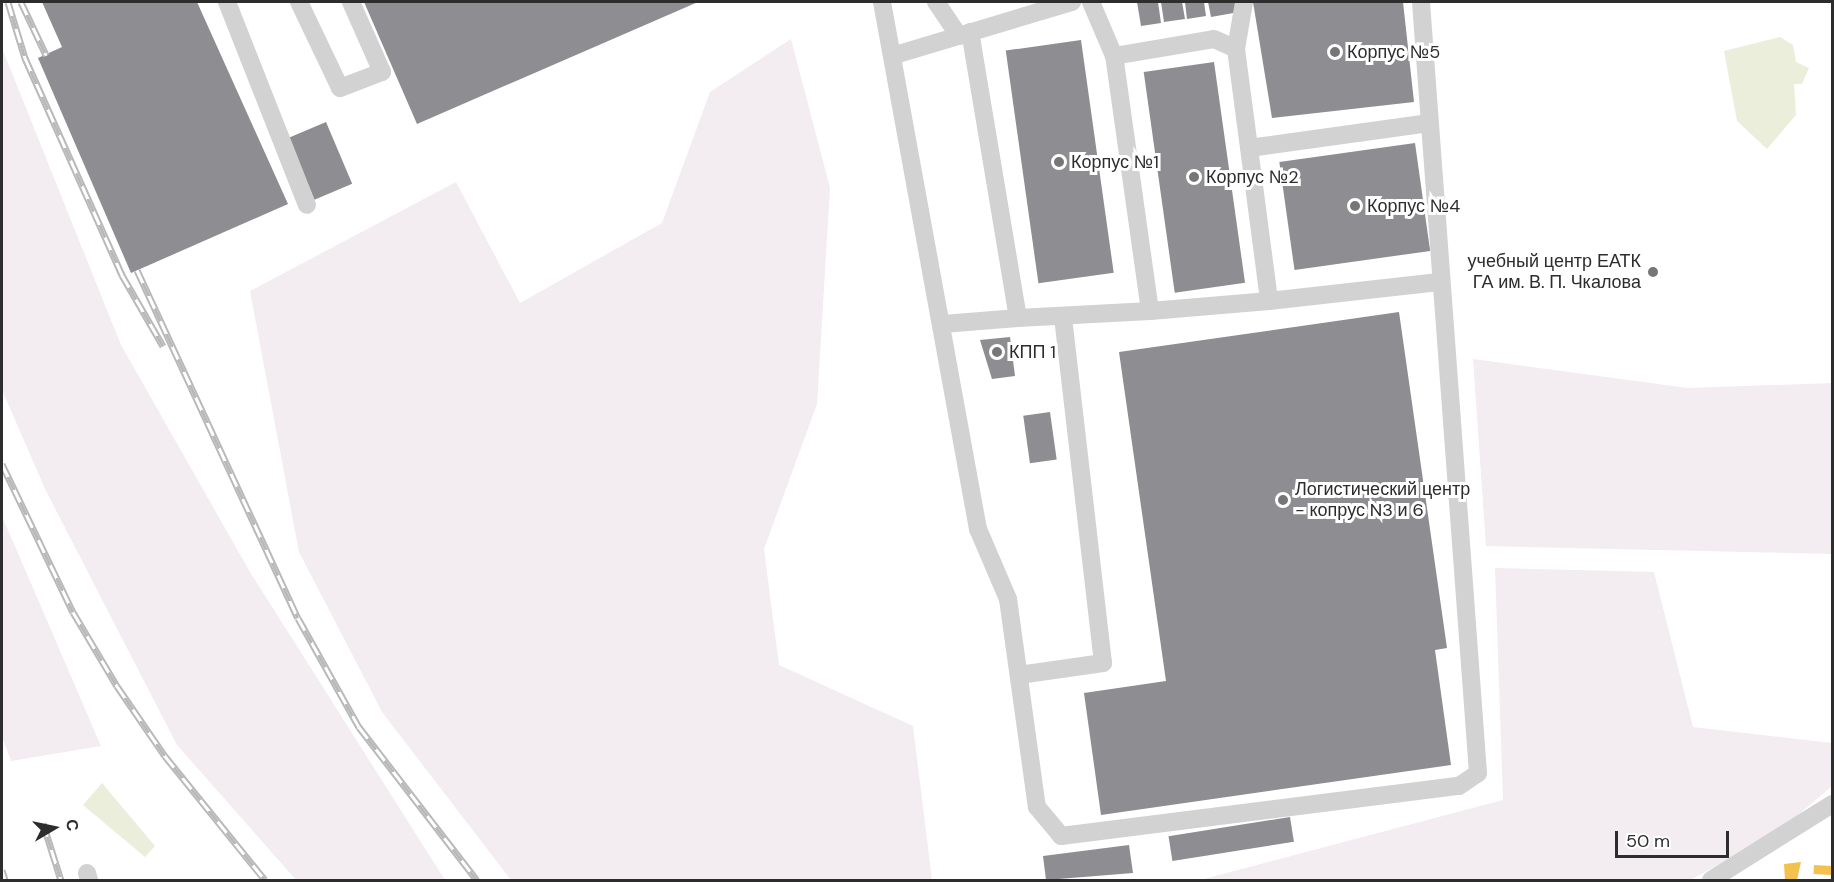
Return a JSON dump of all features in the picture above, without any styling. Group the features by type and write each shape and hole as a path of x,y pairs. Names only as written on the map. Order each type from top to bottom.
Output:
{"street":[{"path":"227,2 307,205"},
{"path":"298,2 340,88 382,72 351,2"},
{"path":"882,2 895,55 978,529 1008,599 1037,807 1061,836 1459,786 1478,773 1439,282 1421,2"},
{"path":"936,2 964,34 1018,318"},
{"path":"895,55 1072,2"},
{"path":"1091,2 1113,56 1150,311"},
{"path":"1244,2 1236,49 1269,301"},
{"path":"1113,56 1214,39 1236,49"},
{"path":"1249,148 1429,123"},
{"path":"943,324 1269,301 1439,282"},
{"path":"1019,675 1103,663 1063,316"},
{"path":"1712,880 1833,804"}],"shaded area":[{"path":"1780,37 1793,45 1796,62 1809,68 1802,84 1794,84 1796,115 1767,149 1737,121 1724,51"},
{"path":"791,39 830,188 817,404 764,549 779,665 913,726 932,880 511,880 382,712 299,552 250,291 456,182 520,303 662,223 710,92"},
{"path":"2,48 121,345 250,572 445,880 296,880 177,745 46,491 2,390"},
{"path":"1473,359 1688,388 1832,383 1832,554 1486,546"},
{"path":"2,516 101,746 11,761 2,737"},
{"path":"1495,568 1654,572 1693,727 1832,743 1832,786 1783,828 1691,880 1200,880 1503,800"},
{"path":"102,783 155,846 145,857 83,805"}],"building: Жильё":[{"path":"1801,862 1797,880 1785,880 1784,864"},
{"path":"1814,865 1832,866 1832,875 1814,874"}],"building: Промзона":[{"path":"42,2 197,2 288,204 131,273 38,58 62,47"},
{"path":"364,2 698,2 417,124"},
{"path":"1137,2 1158,2 1161,23 1141,26"},
{"path":"1161,2 1182,2 1185,19 1164,22"},
{"path":"1185,2 1204,2 1206,16 1187,19"},
{"path":"1208,2 1237,2 1239,12 1211,17"},
{"name":"Корпус №5","path":"1253,2 1403,2 1414,102 1272,118"},
{"name":"Корпус №1","path":"1081,40 1114,273 1038,283 1006,51"},
{"name":"Корпус №2","path":"1214,62 1245,283 1175,293 1144,72"},
{"path":"326,122 352,184 314,200 288,138"},
{"name":"Корпус №4","path":"1415,143 1430,251 1295,270 1279,162"},
{"name":"Логистический центр - копрус N3 и 6","path":"1399,312 1447,648 1435,650 1451,765 1101,815 1084,693 1166,681 1119,352"},
{"name":"КПП 1","path":"1010,337 1015,376 992,379 980,340"},
{"path":"1050,412 1057,460 1030,463 1023,416"},
{"path":"1290,817 1294,842 1172,861 1169,836"},
{"path":"1129,845 1133,873 1046,880 1043,856"}],"railway":[{"path":"8,2 25,58 122,275 163,346"},
{"path":"21,2 46,55"},
{"path":"137,270 298,618 359,727 477,880"},
{"path":"2,464 73,612 117,686 165,756 265,880"},
{"path":"43,823 61,880"},
{"path":"2,870 5,880"}],"place":[{"name":"Корпус №5","path":"1335,52"},
{"name":"Корпус №1","path":"1059,162"},
{"name":"Корпус №2","path":"1194,177"},
{"name":"Корпус №4","path":"1355,206"},
{"name":"учебный центр ЕАТК ГА им. В. П. Чкалова","path":"1653,272"},
{"name":"КПП 1","path":"997,352"},
{"name":"Логистический центр - копрус N3 и 6","path":"1283,500"}]}
